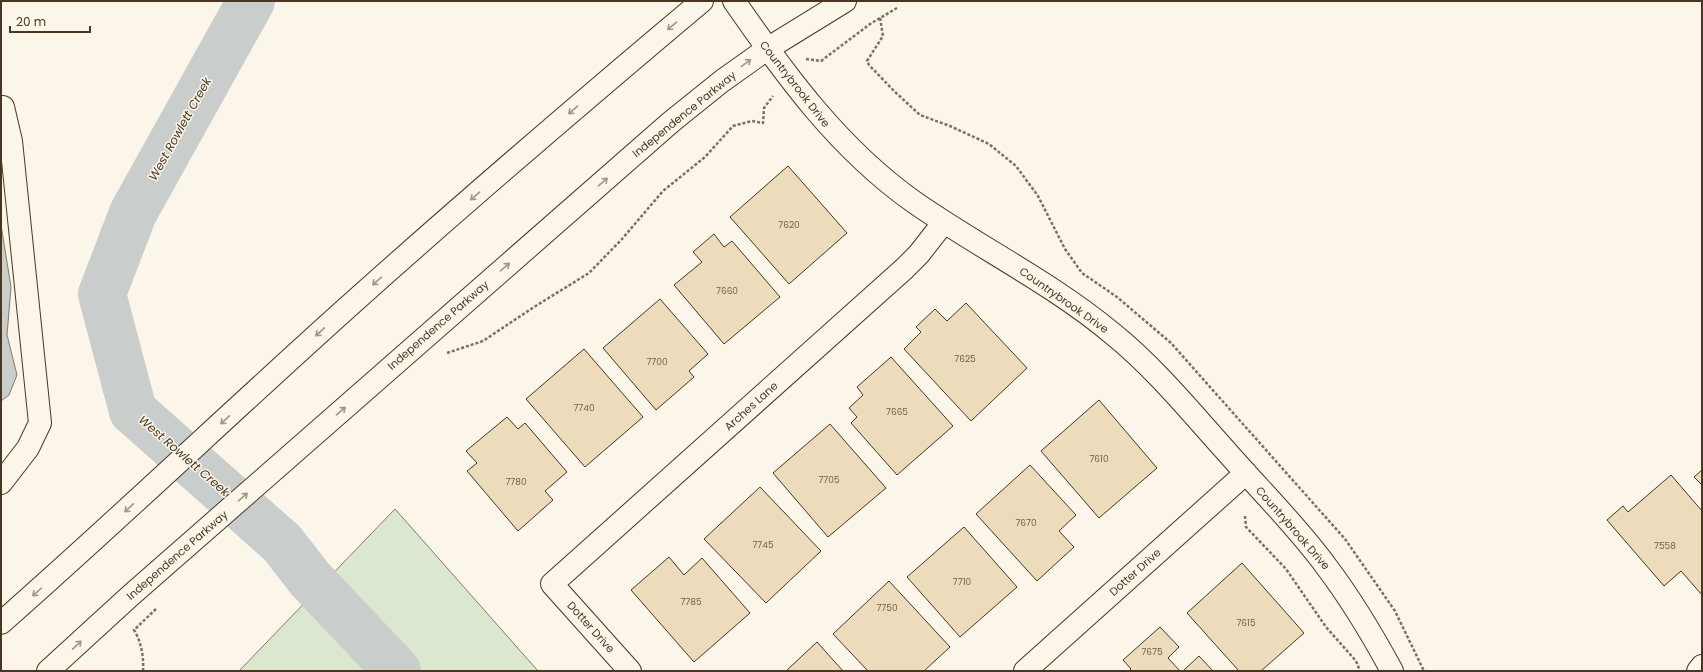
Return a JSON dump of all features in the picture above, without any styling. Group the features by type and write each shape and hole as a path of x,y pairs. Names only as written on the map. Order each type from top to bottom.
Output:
{"main road":[{"path":"1,624 349,306 619,71 702,1"},
{"name":"Countrybrook Drive","path":"734,1 767,49 817,114 857,156 885,180 944,222 1083,310 1144,360 1246,473 1325,564 1354,604 1392,671"},
{"name":"Independence Parkway","path":"48,671 130,596 671,122 722,81 767,49 845,1"},
{"path":"1,483 28,448 40,423 10,141 3,106"},
{"name":"Arches Lane","path":"552,584 904,269 919,254 944,222"},
{"name":"Dotter Drive","path":"1025,671 1246,473"},
{"name":"Dotter Drive","path":"552,584 630,671"},
{"path":"1698,671 1702,666"}],"path":[{"path":"442,357 448,352 483,341 534,306 589,273 622,239 663,191 705,157 733,126 752,121 763,123 764,108 786,74 806,58 821,62 870,24 897,8"},
{"path":"1245,516 1246,527 1286,569 1326,627 1356,661 1360,671"},
{"path":"142,671 143,656 138,636 134,630 158,607"}],"green space":[{"path":"395,509 538,671 239,671"}],"shaded area":[{"path":"1,225 11,287 7,335 17,375 9,395 1,401"}],"building":[{"path":"788,166 847,233 789,284 730,217"},
{"path":"714,234 724,247 732,241 780,297 724,344 674,285 702,262 693,252"},
{"path":"660,299 708,354 689,371 694,377 656,410 603,348"},
{"path":"966,303 1027,368 971,421 904,349 921,332 916,327 935,309 947,321"},
{"path":"584,349 643,417 585,467 526,399"},
{"path":"891,357 953,426 897,475 851,423 857,417 849,408 863,395 857,387"},
{"path":"1099,400 1157,468 1099,518 1041,451"},
{"path":"507,417 518,429 525,423 567,472 545,491 553,500 518,531 467,471 477,463 466,451"},
{"path":"830,424 886,488 828,537 773,473"},
{"path":"1030,465 1076,515 1059,531 1074,547 1037,581 976,514"},
{"path":"1702,470 1702,485 1694,477"},
{"path":"1671,475 1702,511 1702,595 1681,571 1664,586 1607,520 1623,506 1628,512"},
{"path":"760,487 821,551 766,603 704,539"},
{"path":"964,527 1017,587 960,637 907,577"},
{"path":"669,557 684,575 702,558 750,613 694,662 631,590"},
{"path":"1242,563 1304,633 1261,671 1239,671 1187,613"},
{"path":"889,581 950,647 924,671 868,671 833,634"},
{"path":"1160,627 1179,647 1168,658 1180,671 1129,671 1131,669 1123,660"},
{"path":"817,642 843,671 786,671"},
{"path":"1199,656 1213,671 1183,671"}],"waterway":[{"name":"West Rowlett Creek","path":"251,1 133,213 102,294 133,411 282,543 310,579 397,671"}]}
